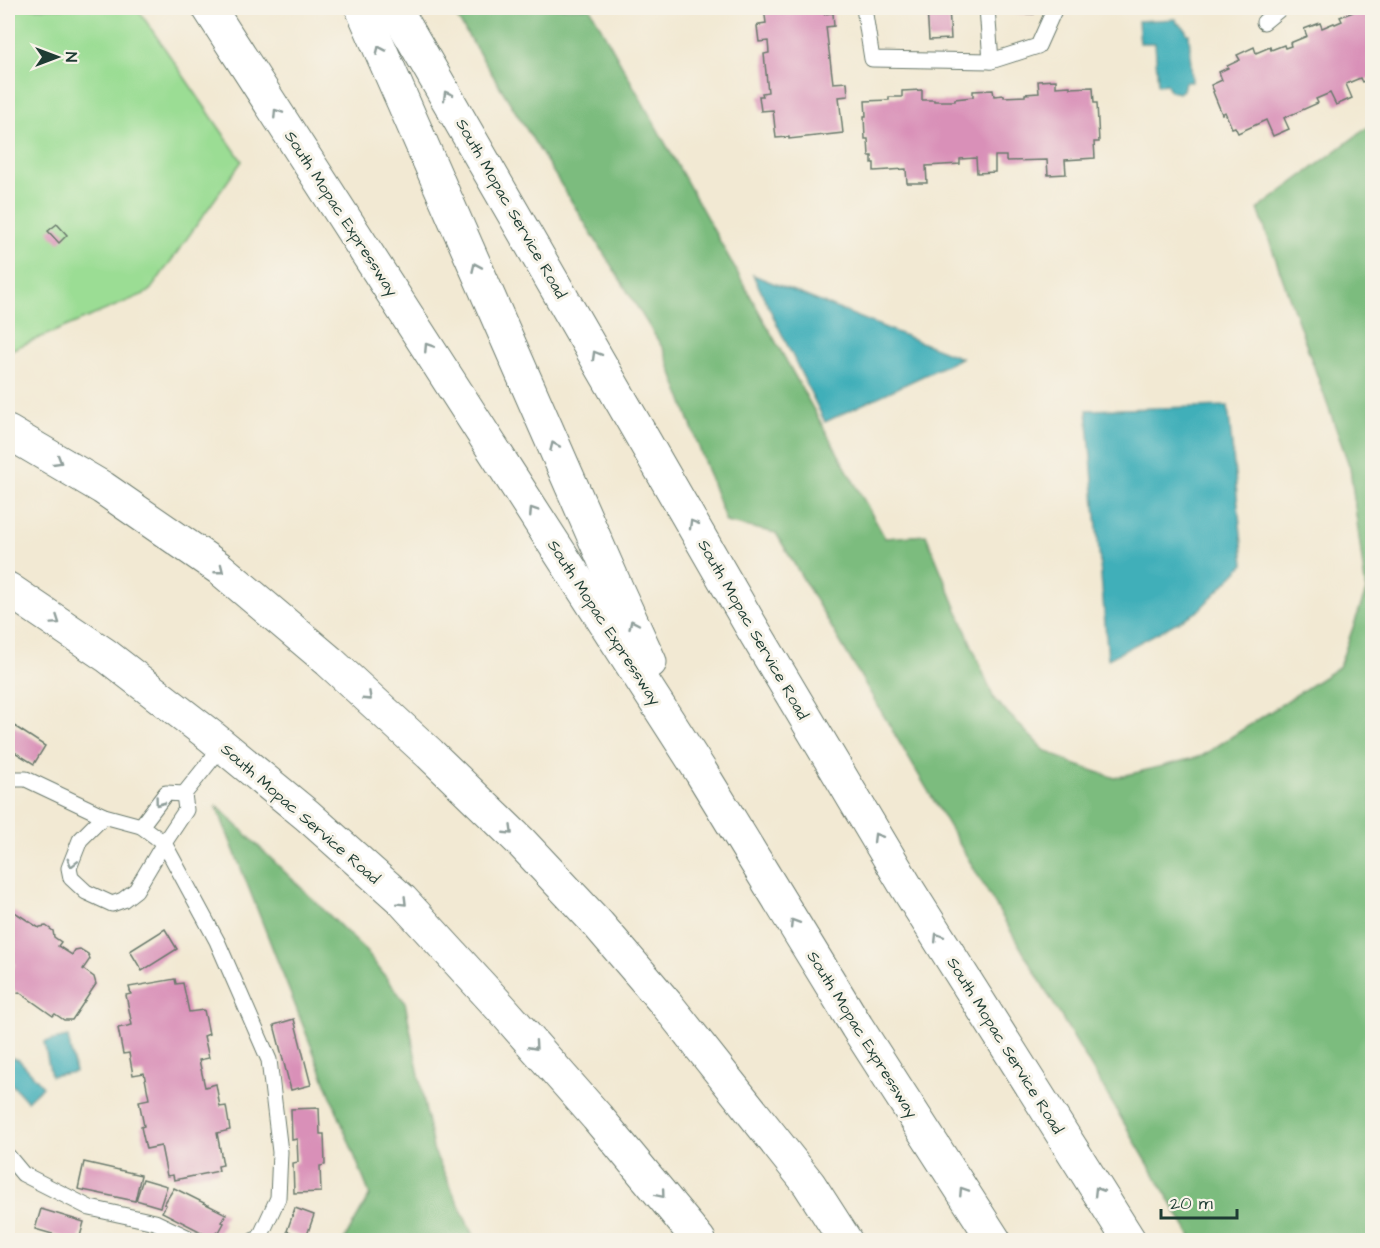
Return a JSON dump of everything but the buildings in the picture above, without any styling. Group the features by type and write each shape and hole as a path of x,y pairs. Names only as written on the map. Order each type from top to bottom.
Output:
{"main road":[{"name":"South Mopac Expressway","path":"209,8 701,772 857,1027 994,1240"},
{"path":"362,8 619,594 701,772"},
{"name":"South Mopac Service Road","path":"395,8 751,626 901,878 1130,1240"},
{"path":"8,432 103,488 219,568 329,661 463,786 597,923 668,1006 809,1184 844,1240"},
{"name":"South Mopac Service Road","path":"8,589 107,656 223,745 307,815 402,900 597,1117 699,1240"}],"lane":[{"path":"864,8 872,59 991,61 1038,46 1055,8"},
{"path":"987,8 991,61"},
{"path":"1264,22 1281,8"},
{"path":"104,816 80,840 69,868 71,878 86,892 112,904 123,900 136,890 186,810 184,794 223,745"},
{"path":"8,779 26,779 104,816 141,826 164,843 217,941 268,1060 280,1152 278,1198 259,1239 254,1240"},
{"path":"141,826 166,792 184,794"},
{"path":"8,1156 23,1174 90,1208 155,1222 193,1240"}],"green space":[{"path":"8,8 137,8 242,161 149,292 8,351"},
{"path":"451,8 590,8 885,538 926,535 994,699 1044,750 1073,764 1115,778 1202,756 1339,667 1366,591 1350,468 1258,209 1372,124 1372,1240 1193,1240 776,533 726,522 664,350"},
{"path":"216,805 364,949 405,1002 433,1149 475,1240 344,1240 370,1195"}],"water":[{"path":"1176,19 1177,23 1189,34 1192,82 1185,82 1183,90 1179,93 1170,91 1167,84 1158,85 1155,43 1140,43 1138,21"},
{"path":"753,275 961,358 825,422"},
{"path":"1228,406 1244,564 1197,612 1108,659 1087,410"},
{"path":"68,1037 75,1072 51,1076 44,1042"},
{"path":"9,1057 19,1060 43,1086 27,1101 8,1080"}]}
